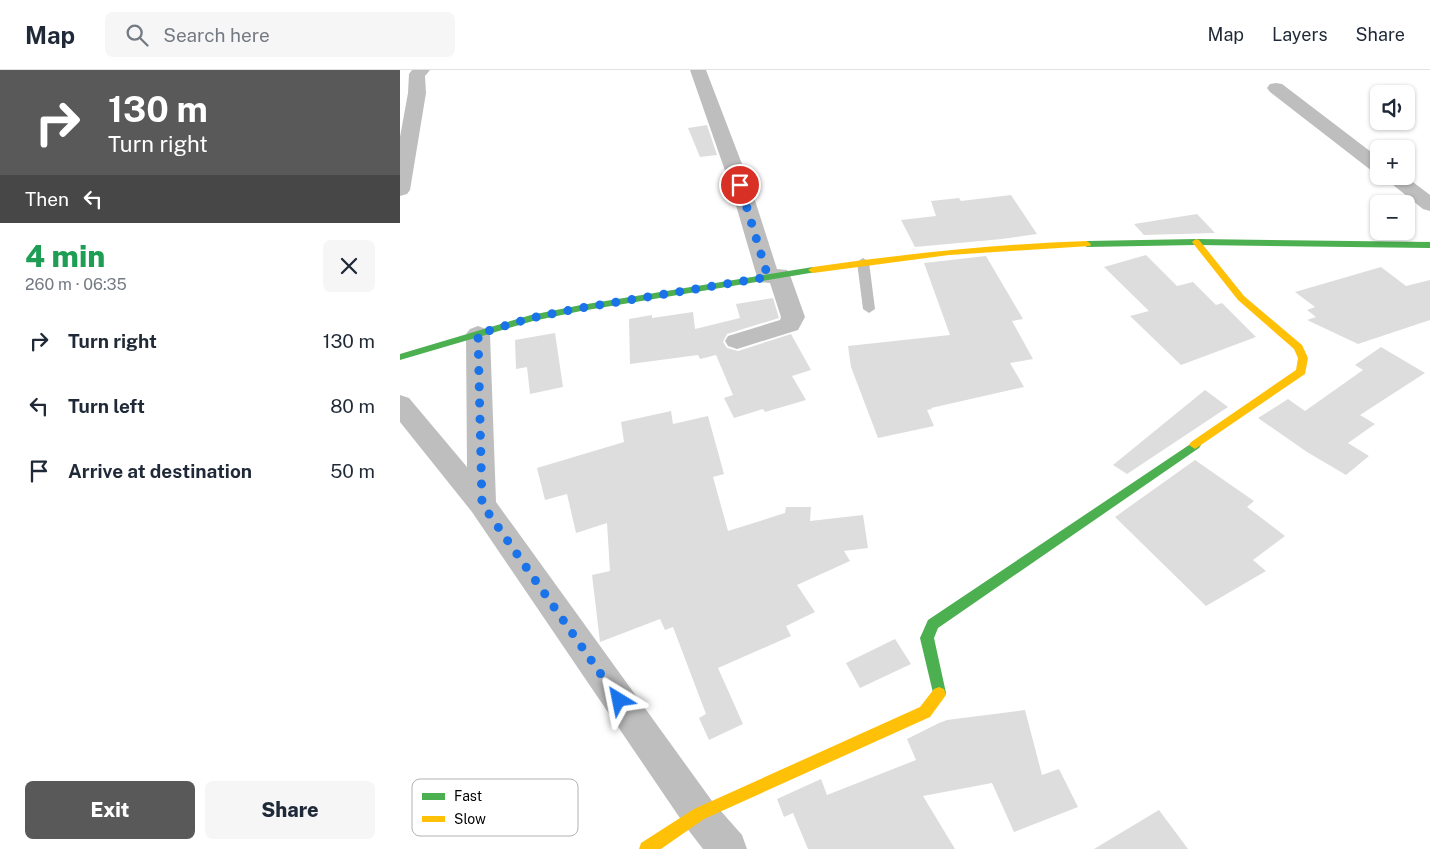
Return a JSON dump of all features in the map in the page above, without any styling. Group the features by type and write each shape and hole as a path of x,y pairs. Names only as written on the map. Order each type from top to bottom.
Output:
{"street":[{"path":"400,190 418,93 417,74 422,70"},
{"path":"698,70 773,276 792,317 790,325 738,341"},
{"path":"1276,88 1370,159"},
{"path":"1404,185 1430,205"},
{"path":"647,849 699,814 925,712 939,695 927,638 933,624 1301,372 1303,358 1298,347 1241,298 1196,242"},
{"path":"400,357 531,318 572,309 863,262 1000,247 1074,243 1196,242 1430,245"},
{"path":"478,334 482,504"},
{"path":"400,404 482,504 699,814 728,849"}],"lane":[{"path":"863,262 869,308"}],"building":[{"path":"707,125 717,155 700,157 688,128"},
{"path":"1011,195 1037,234 915,247 901,220 936,216 931,201 959,198 961,201"},
{"path":"1197,214 1215,233 1144,235 1134,224"},
{"path":"1146,255 1177,286 1193,282 1216,305 1222,303 1256,337 1181,365 1130,316 1149,311 1104,267"},
{"path":"986,256 1023,319 1012,321 1033,359 1010,363 1024,387 931,408 927,410 934,426 878,438 851,367 848,346 950,335 924,263"},
{"path":"1381,267 1406,286 1430,280 1430,320 1358,344 1307,320 1316,317 1307,310 1315,307 1295,292"},
{"path":"773,298 779,318 727,334 723,342 727,348 738,351 791,334 811,370 792,376 806,400 765,412 763,409 734,418 724,398 733,395 716,355 700,359 698,355 630,364 629,319 652,315 652,318 693,312 695,329 740,318 736,304"},
{"path":"555,333 563,387 530,394 527,367 516,369 515,340"},
{"path":"1381,347 1425,373 1360,415 1375,424 1348,443 1369,456 1346,475 1307,452 1258,418 1288,399 1305,411 1363,370 1355,365"},
{"path":"1205,390 1228,407 1127,474 1113,465"},
{"path":"671,411 673,424 708,416 724,474 713,477 728,531 785,513 786,507 811,507 810,521 863,515 868,548 844,551 850,561 797,585 815,612 786,626 791,636 718,668 743,724 709,740 699,718 706,714 673,627 665,630 660,619 600,642 592,575 610,571 607,523 576,533 567,494 545,500 537,468 624,442 621,422"},
{"path":"1195,460 1254,501 1247,507 1285,536 1253,560 1266,571 1206,606 1115,517"},
{"path":"895,639 911,664 860,688 846,663"},
{"path":"1025,710 1042,775 1059,769 1078,807 1014,832 992,783 923,796 955,849 808,849 793,813 784,817 777,799 821,779 827,795 916,760 907,739 939,723 947,720"},
{"path":"1159,810 1188,849 1094,849"}],"traffic: fast":[{"path":"1087,244 1196,242 1430,245"},
{"path":"400,357 531,318 813,270"},
{"path":"939,693 927,638 933,624 1195,445"}],"traffic: slow":[{"path":"1195,445 1301,372 1303,358 1298,347 1241,298 1196,242"},
{"path":"813,270 949,252 1087,244"},
{"path":"647,849 699,814 925,712 939,693"}],"route":[{"path":"619,700 482,504 478,334 531,318 581,308 768,277 740,185"}]}
